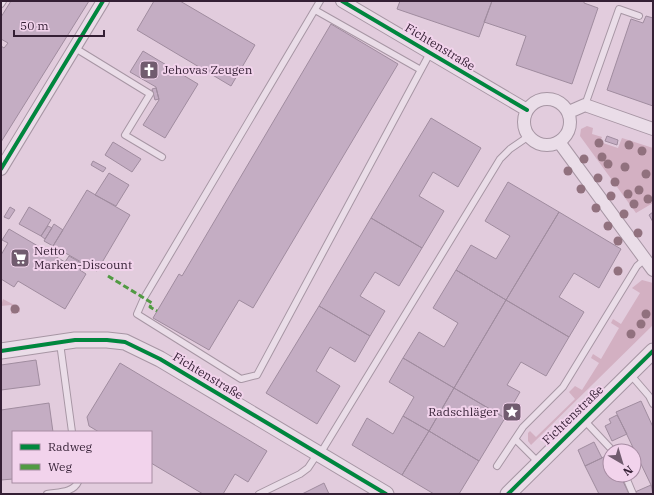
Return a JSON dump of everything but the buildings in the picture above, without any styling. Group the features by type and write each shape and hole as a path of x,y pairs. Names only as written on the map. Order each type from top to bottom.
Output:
{"street":[{"path":"1,169 103,1"},
{"name":"Fichtenstraße","path":"342,1 527,110"},
{"path":"548,98 561,102 568,112 570,119 568,132 559,142 553,144 540,143 529,136 524,123 527,110 536,101 548,98"},
{"path":"568,112 585,105 653,128"},
{"path":"559,142 653,270"},
{"name":"Fichtenstraße","path":"1,351 75,340 126,342 144,350 386,494"},
{"name":"Fichtenstraße","path":"508,494 582,419 653,351"}],"lane":[{"path":"320,1 144,298 138,314 241,379 257,376 430,53"},
{"path":"315,10 422,70"},
{"path":"585,105 619,10 639,16"},
{"path":"74,48 150,94 125,135 162,158"},
{"path":"259,494 300,474 308,468 319,454 500,159 510,148 529,136"},
{"path":"497,466 523,427 563,386 634,271 645,259"},
{"path":"60,343 72,431"},
{"path":"630,374 649,396 653,404"},
{"path":"582,419 605,443"},
{"path":"515,439 538,463"},
{"path":"48,494 67,491 74,488 77,483"},
{"path":"628,483 633,494"}],"shaded area":[{"path":"587,126 593,128 592,134 602,137 600,142 618,148 622,138 653,148 653,203 636,213 580,136 581,129"},
{"path":"642,280 653,283 653,325 531,445 528,441 528,433 530,431 536,437 575,399 569,392 575,386 582,390 599,363 591,358 593,354 601,359 619,328 611,323 613,319 621,324 640,293 632,288"},
{"path":"3,299 20,308 20,312 11,314 11,305 1,306"}],"marked path":[{"path":"108,276 152,303 150,307 157,311"}],"cycle path":[{"path":"1,169 103,1"},
{"path":"342,1 527,110"},
{"path":"1,351 75,340 107,340 125,342 160,359 386,494"},
{"path":"508,494 653,351"}],"place":[{"name":"Jehovas Zeugen","path":"149,70"},
{"name":"Netto Marken-Discount","path":"20,258"},
{"name":"Radschläger","path":"512,412"}]}
